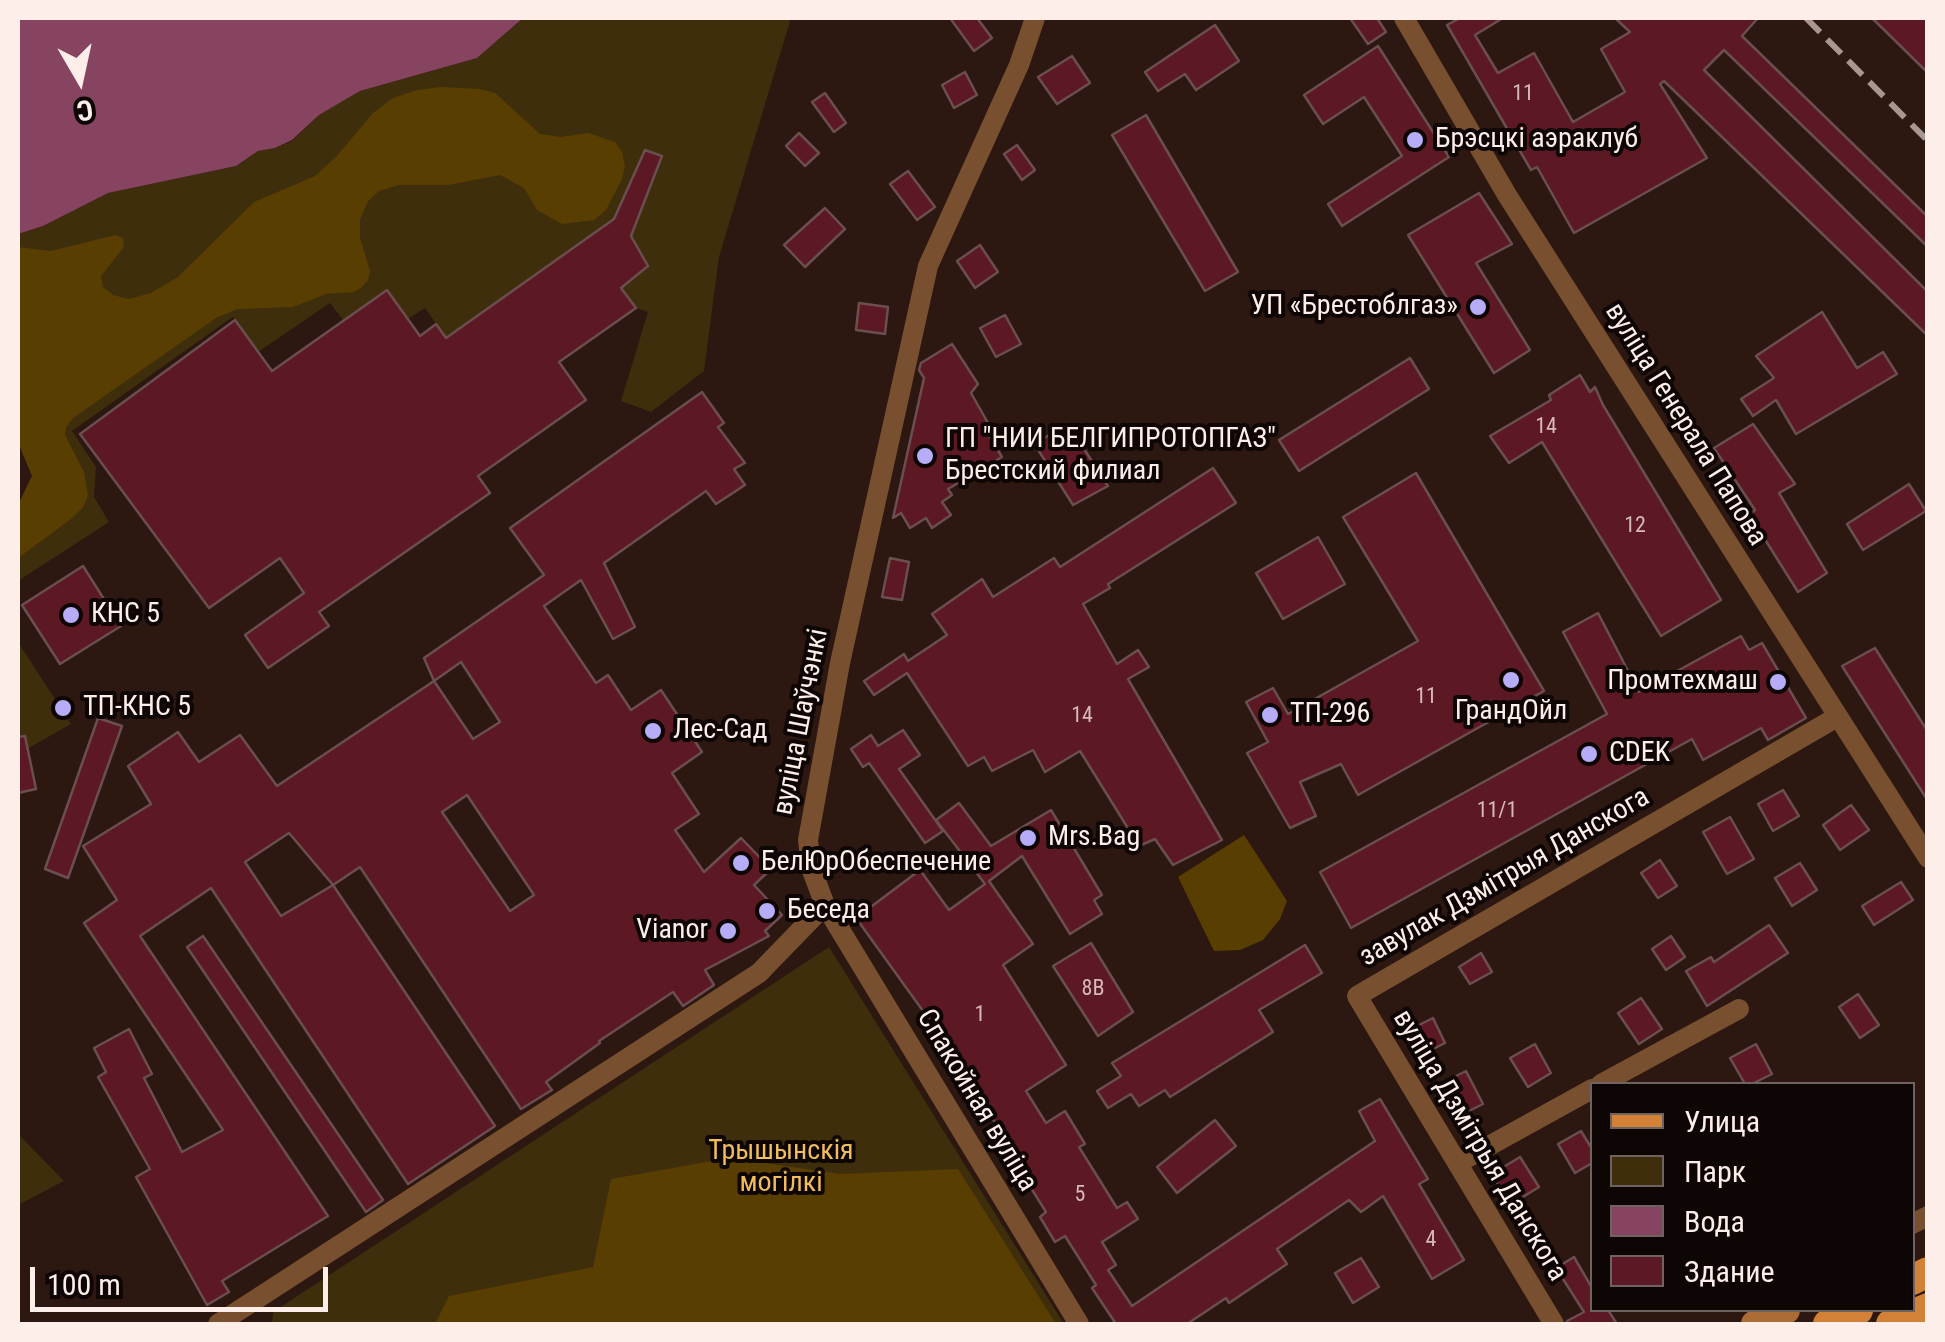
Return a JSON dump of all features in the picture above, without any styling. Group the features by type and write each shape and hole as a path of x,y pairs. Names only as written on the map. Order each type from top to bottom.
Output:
{"main road":[{"path":"1891,1324 1928,1308"},
{"path":"1828,1324 1854,1312"}],"street":[{"name":"вуліца Шаўчэнкі","path":"825,905 811,868 808,840 812,812 910,334 928,266 1019,64 1035,18"},
{"name":"вуліца Генерала Папова","path":"1404,18 1507,195 1928,858"},
{"name":"завулак Дзмітрыя Данскога","path":"1357,996 1837,716"},
{"path":"218,1324 743,984 825,905"},
{"name":"Спакойная вуліца","path":"825,905 1080,1324"},
{"name":"вуліца Дзмітрыя Данскога","path":"1357,996 1554,1324"},
{"path":"1606,1082 1739,1010"},
{"path":"1458,1162 1590,1091"},
{"path":"1755,1324 1782,1312"}],"green space":[{"path":"523,18 791,18 719,257 704,371 651,412 621,401 648,312 636,308 621,288 630,238 662,157 645,150 614,219 446,338 425,308 408,319 387,290 343,320 330,303 258,352 233,317 227,321 72,431 96,467 94,497 109,522 18,581 18,505 32,476 18,442 18,234 43,226 108,193 236,166 258,151 292,141 319,115 360,91 477,58"},
{"path":"441,87 495,93 540,134 561,137 588,133 615,142 625,166 606,210 594,220 562,224 537,210 524,188 500,175 448,185 399,185 379,191 368,201 360,220 360,238 370,271 361,288 326,294 293,307 237,309 216,318 73,418 65,435 84,472 88,496 71,519 18,558 18,505 32,476 18,442 18,247 51,251 115,235 123,238 124,247 101,276 103,287 113,295 129,299 151,293 178,277 254,202 315,176 373,113 393,98"},
{"path":"18,642 71,724 18,754"},
{"path":"1244,835 1287,901 1280,919 1263,940 1240,950 1214,951 1178,877"},
{"name":"Трышынскія могілкі","path":"829,947 1064,1324 272,1324 273,1312"},
{"path":"18,1134 64,1181 18,1205"},
{"path":"729,1158 841,1174 958,1169 1056,1324 435,1324 449,1296 593,1267 611,1179"}],"water":[{"path":"18,18 523,18 477,58 360,91 319,115 292,140 258,151 236,166 108,193 43,226 18,234"}],"building":[{"path":"950,18 977,18 992,38 974,51"},
{"path":"1350,18 1377,18 1386,32 1368,44"},
{"path":"1460,18 1503,18 1475,35 1498,73 1534,53 1573,122 1625,92 1601,49 1630,32 1615,18 1758,18 1742,36 1928,217 1928,247 1724,50 1704,70 1928,292 1928,336 1664,81 1660,84 1707,158 1574,233 1537,167 1531,170 1447,25"},
{"path":"1872,18 1928,18 1928,73"},
{"path":"1215,25 1239,61 1196,90 1185,74 1158,91 1145,72"},
{"name":"Брэсцкі аэраклуб","path":"1378,46 1449,157 1342,226 1328,204 1402,156 1364,97 1323,124 1304,95"},
{"path":"1072,56 1090,83 1057,104 1038,77"},
{"path":"965,72 977,95 954,108 942,85"},
{"path":"825,93 846,123 834,132 812,102"},
{"path":"1146,115 1238,272 1205,291 1112,135"},
{"path":"799,133 819,153 805,166 786,146"},
{"path":"1017,145 1035,170 1022,180 1004,154"},
{"path":"645,150 662,156 631,236 648,266 621,288 636,308 559,362 586,400 478,476 490,493 319,612 329,626 268,668 245,635 304,593 280,558 209,608 80,434 235,320 272,371 387,290 420,336 436,324 446,338 614,219"},
{"path":"908,171 935,207 917,220 890,184"},
{"name":"УП «Брестоблгаз»","path":"1479,193 1512,244 1476,263 1530,350 1494,373 1408,235"},
{"path":"825,208 845,229 805,267 784,245"},
{"path":"980,245 998,272 975,288 957,261"},
{"path":"859,303 888,307 885,334 856,330"},
{"path":"1822,312 1857,368 1883,352 1897,374 1796,434 1776,400 1753,416 1741,399 1774,378 1756,356"},
{"path":"1005,315 1021,344 996,357 980,328"},
{"path":"952,344 978,384 971,393 988,423 985,429 1002,457 948,489 952,495 942,502 951,515 932,528 926,518 910,528 901,513 893,518 924,378 919,370 921,363"},
{"path":"1410,358 1429,389 1299,471 1279,440"},
{"path":"1580,375 1590,392 1595,387 1721,600 1661,636 1542,442 1509,463 1490,436 1551,400 1549,395"},
{"path":"702,392 724,423 718,427 745,463 734,469 745,485 716,504 706,491 604,563 635,627 613,639 581,580 544,606 596,683 608,675 631,710 661,690 702,752 672,773 699,814 675,830 704,872 741,838 771,869 754,885 782,915 765,931 769,936 705,970 714,985 683,1006 673,992 599,1041 546,1082 552,1090 521,1109 360,867 333,885 495,1126 408,1184 211,888 140,936 328,1216 222,1281 229,1292 207,1305 136,1177 150,1169 98,1077 106,1072 94,1048 129,1029 152,1074 144,1078 182,1152 223,1130 84,923 117,900 83,846 151,804 128,766 178,732 199,762 240,735 277,786 434,681 424,658 544,575 510,528","holes":["461,662 500,722 473,739 434,681","467,795 534,895 510,911 442,812","289,833 333,885 281,916 245,862"]},
{"path":"1068,424 1108,486 1073,505 1037,448 1042,445 1039,441"},
{"path":"1753,424 1795,484 1779,493 1827,573 1798,592 1749,514 1755,510 1714,448"},
{"path":"1213,468 1236,503 1083,604 1117,664 1138,650 1149,667 1128,679 1222,840 1173,865 1155,839 1139,846 1080,751 1045,772 1033,750 992,771 984,757 968,766 907,673 874,695 864,681 904,654 908,661 947,635 932,614 982,579 993,597 1054,558 1060,567"},
{"path":"1416,473 1544,691 1358,795 1341,764 1300,782 1316,816 1290,828 1247,753 1268,742 1246,702 1273,688 1288,714 1418,641 1343,517"},
{"path":"1909,484 1926,511 1863,550 1847,524"},
{"path":"1318,537 1345,584 1283,619 1256,573"},
{"path":"890,558 909,562 902,600 882,597"},
{"name":"КНС 5","path":"83,566 121,626 60,664 22,605"},
{"path":"1598,613 1639,692 1741,636 1749,650 1762,643 1806,718 1768,740 1761,728 1703,760 1692,739 1351,928 1320,872 1607,714 1563,632"},
{"path":"1875,648 1928,732 1928,801 1842,666"},
{"path":"98,718 122,726 68,878 45,869"},
{"path":"903,730 920,755 899,769 943,831 925,843 869,763 863,767 851,749 871,735 878,746"},
{"path":"25,736 36,789 18,793 18,737"},
{"path":"1783,790 1799,816 1773,831 1758,804"},
{"path":"959,803 991,846 1051,810 1102,895 1094,900 1102,914 1070,934 1022,856 989,881 1033,944 1003,965 1066,1065 1026,1091 1046,1123 1065,1111 1085,1144 1079,1147 1117,1208 1127,1202 1138,1219 1102,1242 1116,1265 1108,1270 1132,1306 1375,1141 1359,1111 1380,1099 1428,1179 1419,1184 1464,1260 1432,1279 1383,1196 1361,1212 1349,1200 1277,1249 1287,1264 1229,1303 1226,1298 1187,1324 1116,1324 1065,1236 1055,1242 1040,1217 1046,1212 1011,1156 1017,1153 936,1040 941,1036 856,918 920,870 949,910 985,884 936,820"},
{"path":"1851,805 1869,830 1840,850 1823,825"},
{"path":"1730,817 1754,859 1727,874 1703,832"},
{"path":"1660,860 1677,886 1658,898 1641,873"},
{"path":"1800,863 1817,890 1792,906 1775,878"},
{"path":"1901,882 1913,900 1874,925 1862,906"},
{"path":"1769,925 1788,953 1707,1006 1686,971 1711,957 1714,962"},
{"path":"203,936 383,1200 366,1212 187,947"},
{"path":"1671,936 1685,957 1666,970 1652,949"},
{"path":"1091,943 1133,1012 1098,1036 1053,966"},
{"path":"1305,945 1322,973 1259,1010 1273,1032 1170,1097 1165,1090 1139,1106 1131,1094 1108,1108 1097,1091 1121,1076 1112,1063"},
{"path":"1481,953 1492,972 1470,984 1459,967"},
{"path":"1858,994 1879,1025 1860,1038 1839,1007"},
{"path":"1641,998 1662,1029 1639,1044 1618,1013"},
{"path":"1433,1018 1445,1043 1427,1052 1415,1027"},
{"path":"1535,1044 1551,1073 1528,1087 1510,1058"},
{"path":"1756,1044 1772,1074 1756,1082 1744,1082 1730,1058"},
{"path":"1466,1071 1483,1104 1461,1115 1444,1082"},
{"path":"1215,1120 1236,1146 1177,1193 1157,1167"},
{"path":"1581,1131 1590,1146 1590,1164 1575,1173 1558,1144"},
{"path":"1520,1157 1539,1187 1510,1205 1492,1174"},
{"path":"1574,1257 1590,1285 1590,1312 1609,1312 1617,1324 1568,1324 1584,1312 1556,1268"},
{"path":"1361,1258 1379,1287 1353,1303 1335,1273"}],"railway":[{"path":"1806,18 1928,141"}],"place":[{"name":"Брэсцкі аэраклуб","path":"1415,140"},
{"name":"УП «Брестоблгаз»","path":"1478,307"},
{"name":"ГП \"НИИ БЕЛГИПРОТОПГАЗ\" Брестский филиал","path":"925,456"},
{"name":"КНС 5","path":"71,615"},
{"name":"ГрандОйл","path":"1511,680"},
{"name":"Промтехмаш","path":"1778,682"},
{"name":"ТП-КНС 5","path":"63,708"},
{"name":"ТП-296","path":"1270,715"},
{"name":"Лес-Сад","path":"653,731"},
{"name":"CDEK","path":"1589,754"},
{"name":"Mrs.Bag","path":"1028,838"},
{"name":"БелЮрОбеспечение","path":"741,863"},
{"name":"Беседа","path":"767,911"},
{"name":"Vianor","path":"728,931"}]}
